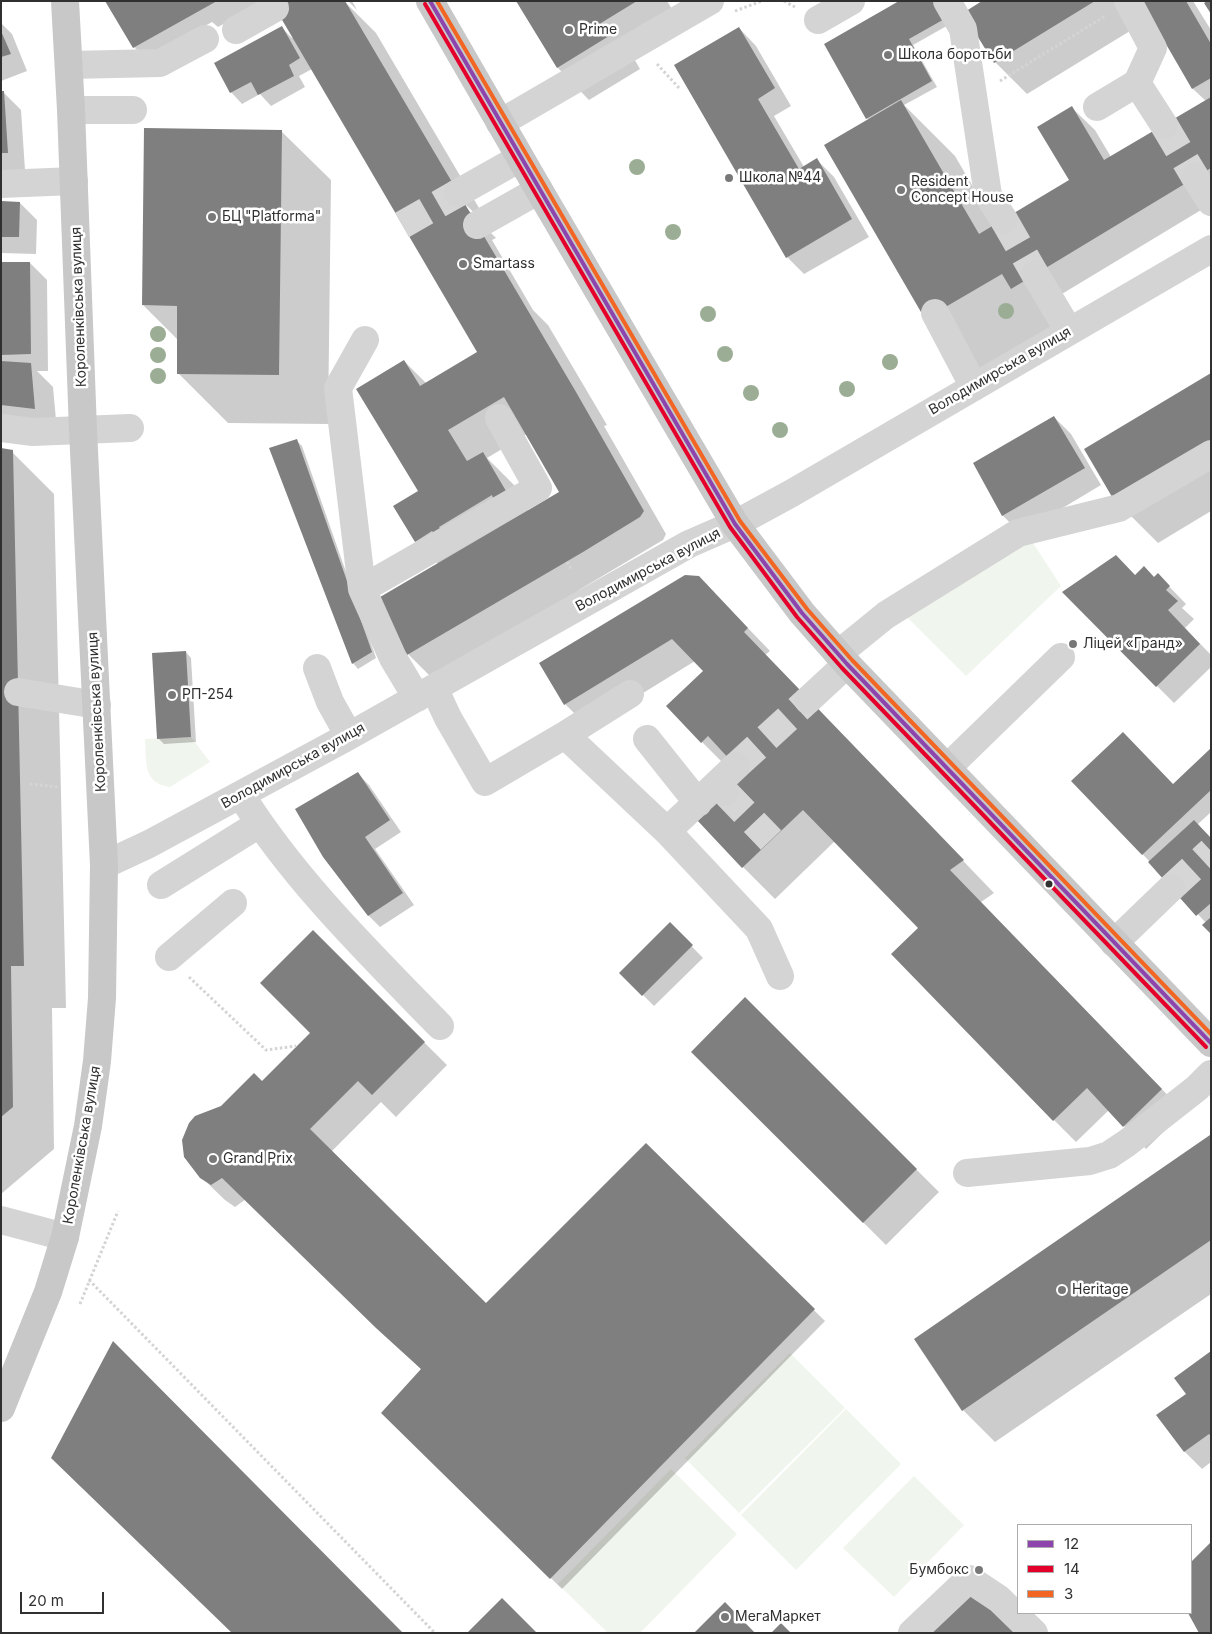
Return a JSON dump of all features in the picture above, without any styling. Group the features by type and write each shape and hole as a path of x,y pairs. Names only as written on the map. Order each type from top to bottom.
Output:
{"main road":[{"name":"Короленківська вулиця","path":"1,1408 48,1292 65,1237 88,1126 97,1061 102,998 104,865 65,1"},
{"path":"430,1 538,190 735,524 802,613 842,659 1211,1043"}],"street":[{"path":"818,20 851,1"},
{"path":"947,1 963,29 988,195 1004,220"},
{"path":"1097,107 1137,83 1153,48 1128,2"},
{"path":"500,123 682,8 720,7"},
{"path":"236,30 275,8"},
{"path":"69,66 160,63 205,39"},
{"path":"1137,83 1164,125"},
{"path":"71,110 133,110"},
{"path":"458,193 520,158"},
{"path":"1195,177 1211,202"},
{"path":"1,184 74,182"},
{"path":"477,226 538,190"},
{"name":"Володимирська вулиця","path":"104,865 149,844 349,736 689,544 735,524 792,493 1211,249"},
{"path":"1035,274 1069,331"},
{"path":"935,313 974,387"},
{"path":"365,340 338,388 362,589 394,658 448,718 485,782 630,694"},
{"path":"362,589 538,488 499,418"},
{"path":"1,428 33,432 130,428"},
{"path":"808,700 842,659 886,615 1018,533 1119,508 1211,454"},
{"path":"947,768 1061,657"},
{"path":"317,668 330,702 349,736"},
{"path":"18,692 97,704"},
{"path":"565,735 667,831 759,929 780,976"},
{"path":"647,739 719,786 667,831"},
{"path":"241,794 275,847 353,936 440,1026"},
{"path":"161,885 259,824"},
{"path":"1114,943 1171,888"},
{"path":"169,957 233,902"},
{"path":"968,1173 1090,1160 1109,1155 1197,1088 1211,1074"},
{"path":"1,1220 65,1237"},
{"path":"912,1633 969,1580 999,1599 1034,1633"}],"path":[{"path":"720,7 762,1"},
{"path":"1022,68 1128,2"},
{"path":"567,562 571,569"},
{"path":"30,784 58,786"},
{"path":"211,998 266,1050 296,1046"},
{"path":"80,1304 118,1211"},
{"path":"89,1280 435,1633"}],"shaded area":[{"path":"1031,540 1061,586 966,676 903,613"},
{"path":"191,737 210,762 170,787 155,781 150,776 146,763 145,739"},
{"path":"790,1353 845,1408 739,1513 685,1458"},
{"path":"846,1409 901,1464 796,1570 741,1515"},
{"path":"671,1469 737,1534 640,1633 608,1633 558,1584"},
{"path":"914,1476 964,1525 894,1597 843,1548"}],"building":[{"path":"105,1 217,1 133,48"},
{"path":"271,1 345,1 576,392 644,511 640,517 583,552 407,655 375,600 559,492 504,397 448,430 467,461 483,452 506,491 493,498 492,495 439,527 442,531 435,535 432,531 415,542 393,506 418,491 356,389 404,360 420,386 477,352"},
{"name":"Prime","path":"516,1 637,1 601,23 609,36 557,68"},
{"path":"899,1 939,1 948,17 909,39 932,81 866,119 824,44"},
{"path":"982,1 1095,1 994,63 963,13"},
{"path":"1141,1 1186,1 1211,44 1211,78 1192,89"},
{"path":"1211,1 1211,14 1204,3"},
{"path":"282,26 300,58 289,65 294,76 258,95 251,82 230,93 214,63"},
{"path":"739,27 775,88 758,99 799,169 817,158 852,219 786,258 674,65"},
{"path":"1,31 11,54 1,57"},
{"path":"1,91 4,91 8,153 1,153"},
{"path":"1211,97 1211,168 1011,289 1002,274 925,319 824,145 901,100 979,234 1069,180 1037,127 1072,106 1104,160"},
{"name":"БЦ \"Platforma\"","path":"144,128 282,130 279,375 177,374 177,306 142,305"},
{"path":"1,201 20,202 19,237 1,237"},
{"path":"1,262 30,262 31,354 1,355"},
{"path":"1,361 31,363 35,409 1,405"},
{"path":"1211,373 1211,444 1115,502 1084,449"},
{"path":"1054,416 1085,468 1002,516 973,463"},
{"path":"297,439 372,652 352,664 269,448"},
{"path":"1,448 13,450 24,966 11,966 13,1107 1,1117"},
{"path":"1116,555 1135,575 1144,566 1154,577 1158,573 1170,586 1166,590 1178,601 1168,610 1200,644 1156,687 1062,592"},
{"path":"685,575 699,576 748,628 744,632 964,860 950,870 1162,1089 1123,1127 1087,1088 1053,1121 891,954 918,928 803,810 742,868 696,819 743,774 708,736 701,743 666,706 703,671 672,639 564,705 539,663"},
{"name":"РП-254","path":"186,651 191,737 157,739 152,653"},
{"path":"1123,732 1173,784 1211,748 1211,790 1142,855 1071,781"},
{"path":"358,772 390,820 365,837 403,893 368,916 323,857 295,809"},
{"path":"1194,820 1211,838 1211,903 1196,916 1148,862"},
{"path":"1211,917 1211,934 1202,925"},
{"path":"670,922 693,945 642,996 619,973"},
{"path":"313,930 425,1042 372,1095 358,1081 310,1129 486,1303 646,1143 815,1309 550,1579 381,1413 421,1369 376,1328 222,1178 211,1185 200,1178 184,1157 182,1140 189,1123 195,1116 221,1106 254,1073 262,1081 310,1033 260,983"},
{"path":"745,997 917,1169 863,1223 691,1052"},
{"name":"Heritage","path":"1210,1135 1211,1240 962,1411 914,1339"},
{"path":"113,1341 403,1633 232,1633 51,1458"},
{"path":"1211,1351 1211,1436 1209,1434 1184,1452 1156,1415 1186,1394 1174,1378"},
{"path":"1211,1542 1211,1633 1199,1633 1189,1614 1192,1614 1192,1561"},
{"path":"972,1589 1015,1633 928,1633"},
{"path":"502,1598 537,1633 467,1633"},
{"name":"МегаМаркет","path":"725,1602 755,1633 694,1633"},
{"name":"МегаМаркет","path":"781,1623 791,1633 771,1633"}],"tunnel":[{"path":"1164,125 1195,177"},
{"path":"402,225 458,193"},
{"path":"1004,220 1035,274"},
{"path":"736,766 808,700"},
{"path":"725,792 771,840"},
{"path":"1171,888 1211,851"}],"transit line":[{"name":"12","path":"430,1 735,524 802,613 847,664 1211,1043"},
{"name":"3","path":"437,1 740,521 807,609 852,660 1211,1034"},
{"name":"14","path":"425,4 730,527 797,617 842,668 1206,1047"}],"place":[{"name":"Prime","path":"569,30"},
{"name":"Школа боротьби","path":"888,55"},
{"name":"Школа №44","path":"729,178"},
{"name":"Resident Concept House","path":"901,190"},
{"name":"БЦ \"Platforma\"","path":"212,217"},
{"name":"Smartass","path":"463,264"},
{"name":"Ліцей «Гранд»","path":"1073,644"},
{"name":"РП-254","path":"172,695"},
{"name":"Grand Prix","path":"213,1159"},
{"name":"Heritage","path":"1062,1290"},
{"name":"Бумбокс","path":"979,1570"},
{"name":"МегаМаркет","path":"725,1617"}]}
